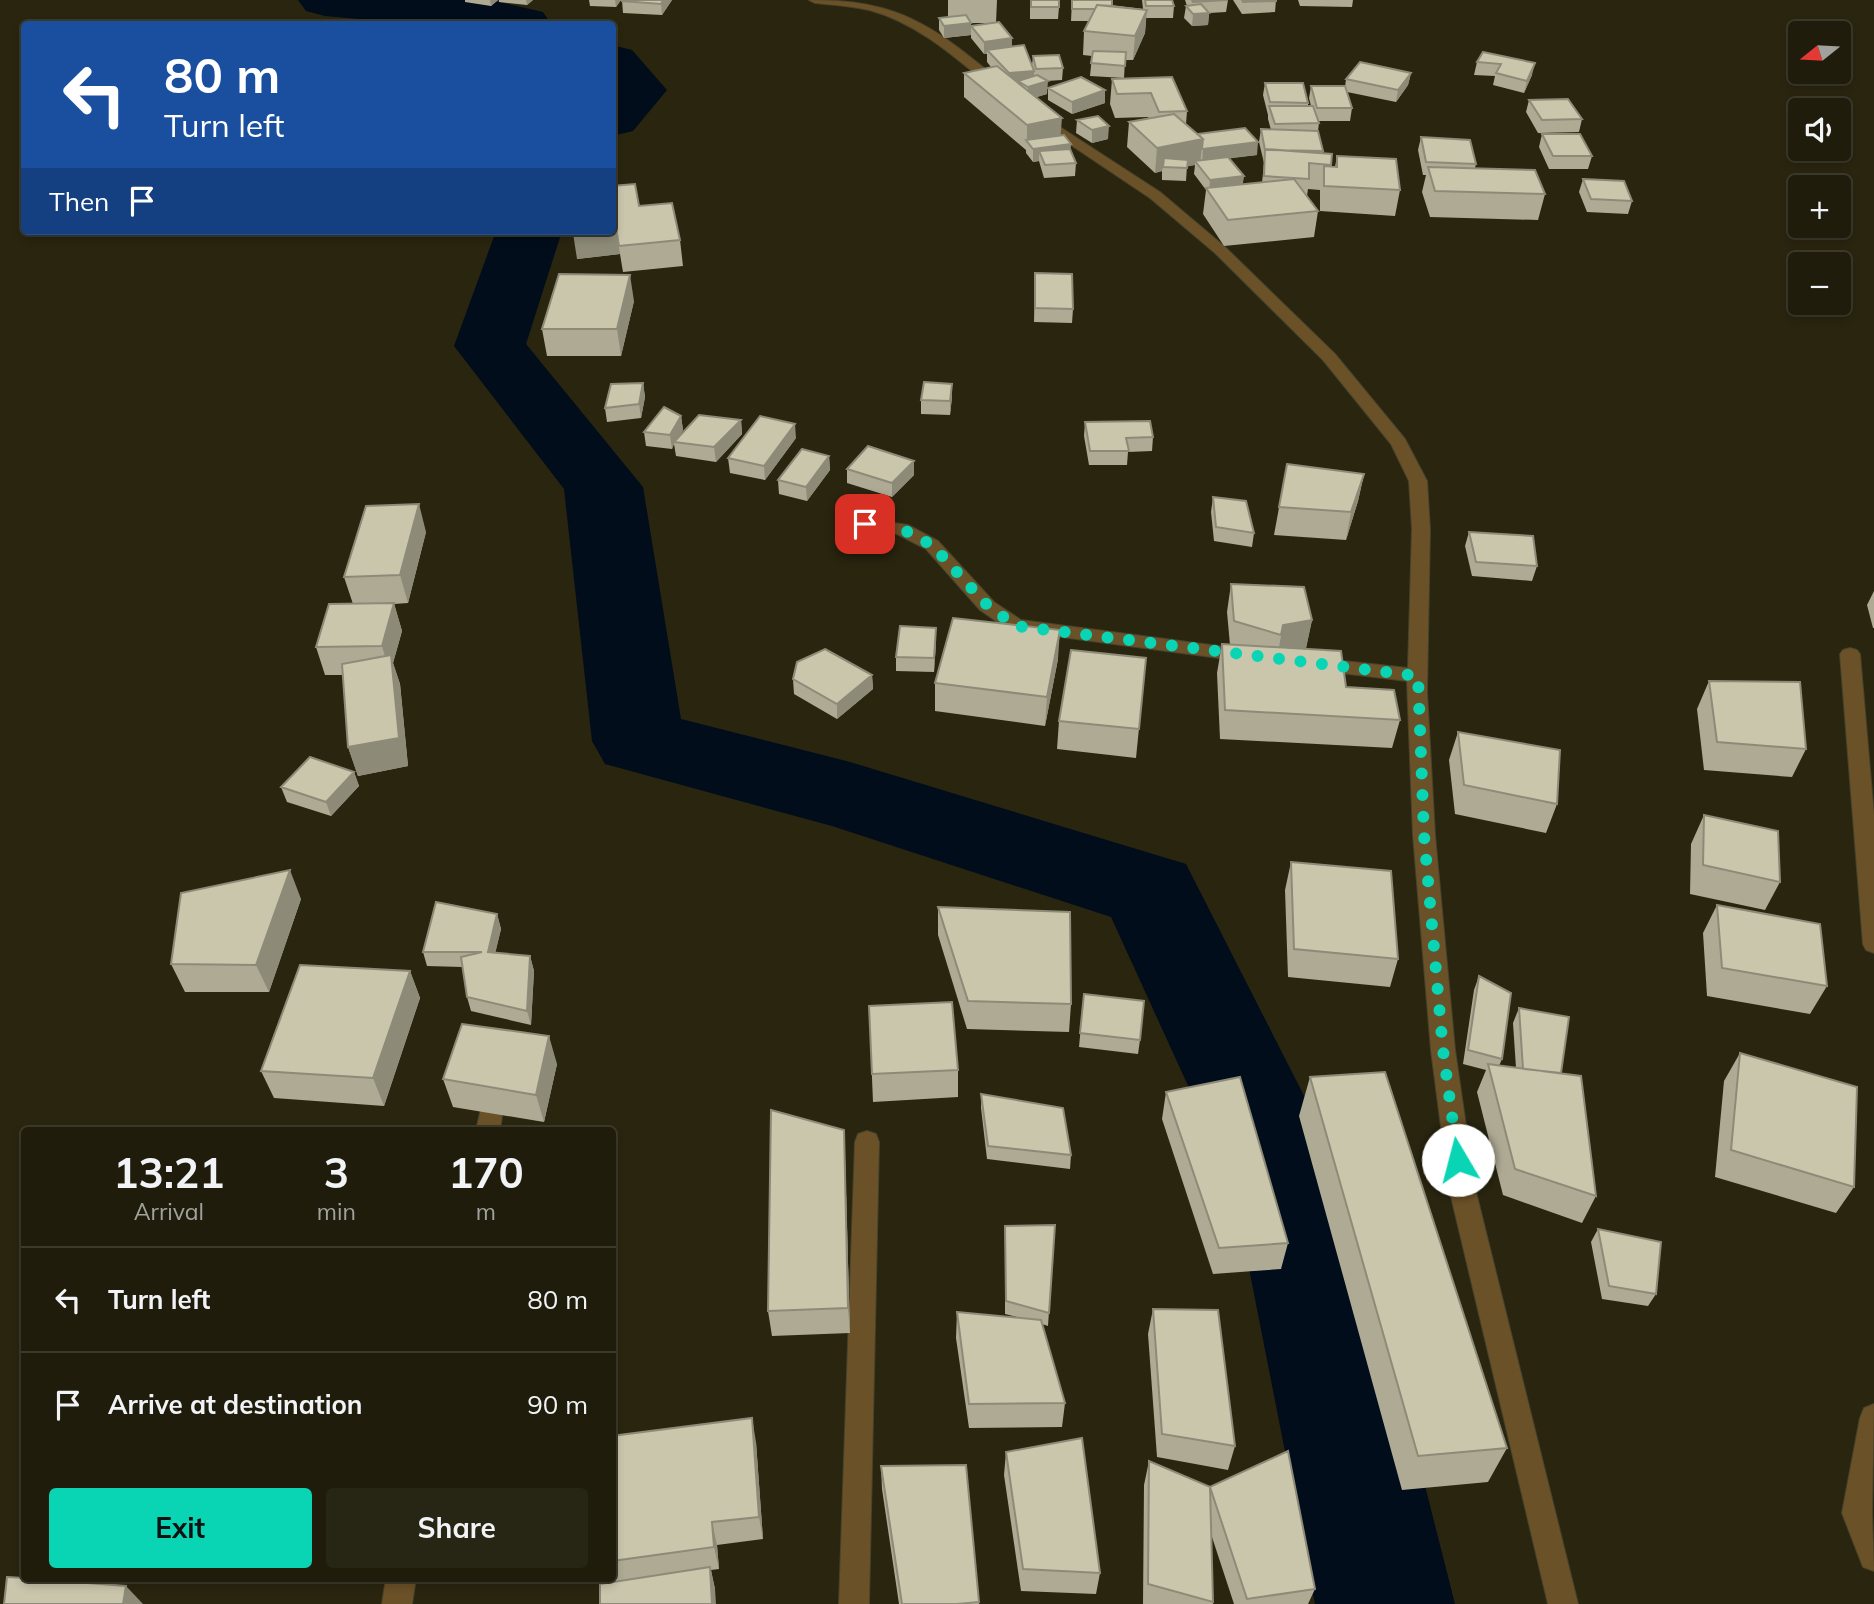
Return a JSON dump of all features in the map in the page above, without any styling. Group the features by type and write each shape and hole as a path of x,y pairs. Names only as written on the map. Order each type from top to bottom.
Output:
{"street":[{"path":"814,0 873,7 909,20 948,46 1019,103 1154,195 1220,250 1329,357 1399,443 1418,481 1421,529 1418,676 1424,835 1443,1050 1462,1188 1563,1604"},
{"path":"846,521 902,529 932,545 988,606 1016,626 1268,658"},
{"path":"1850,654 1874,944"},
{"path":"1295,661 1418,676"},
{"path":"854,1604 867,1142"},
{"path":"1874,1418 1857,1513 1874,1556"},
{"path":"397,1604 400,1582"}],"building":[{"path":"622,0 663,0 661,4"},
{"path":"1031,0 1059,0 1059,7 1031,7"},
{"path":"1072,0 1112,0 1112,6 1097,5 1095,9 1072,9"},
{"path":"1145,0 1172,0 1174,6 1146,6"},
{"path":"1192,0 1228,0 1193,2"},
{"path":"1242,0 1276,0 1276,1 1243,2"},
{"path":"1201,4 1209,13 1193,14 1186,6"},
{"path":"1097,5 1147,10 1135,36 1084,31"},
{"path":"966,15 971,23 944,26 939,18"},
{"path":"999,22 1012,38 984,42 971,26"},
{"path":"1024,45 1034,71 1009,73 987,50"},
{"path":"1093,51 1126,52 1125,66 1091,63"},
{"path":"1483,52 1535,63 1527,81 1496,73 1501,64 1477,62"},
{"path":"1059,55 1063,68 1036,69 1033,56"},
{"path":"1360,62 1411,73 1398,90 1346,79"},
{"path":"997,66 1062,118 1027,125 964,73"},
{"path":"1037,75 1048,81 1028,87 1018,81"},
{"path":"1081,77 1105,90 1072,102 1048,88"},
{"path":"1172,77 1187,111 1159,112 1151,93 1117,94 1112,79"},
{"path":"1265,83 1303,83 1308,103 1270,102"},
{"path":"1311,86 1345,86 1352,108 1317,108"},
{"path":"1568,99 1582,119 1542,120 1529,100"},
{"path":"1269,106 1313,106 1319,123 1275,124"},
{"path":"1174,114 1203,139 1157,148 1129,122"},
{"path":"1098,116 1109,126 1092,130 1077,120"},
{"path":"1245,128 1258,142 1202,148 1203,139 1198,134"},
{"path":"1261,129 1318,131 1323,151 1265,150"},
{"path":"1542,134 1580,134 1592,156 1553,156"},
{"path":"1064,135 1071,144 1033,149 1026,140"},
{"path":"1421,137 1470,140 1476,164 1426,162"},
{"path":"1070,149 1076,163 1045,165 1039,151"},
{"path":"1265,149 1332,154 1331,165 1309,163 1309,179 1264,176"},
{"path":"1337,156 1396,159 1400,190 1324,186 1324,166 1337,167"},
{"path":"1228,157 1244,176 1210,180 1195,161"},
{"path":"1164,158 1188,160 1187,168 1163,167"},
{"path":"1428,167 1535,170 1545,194 1435,191"},
{"path":"1294,179 1318,211 1228,220 1206,188"},
{"path":"1583,179 1624,181 1632,201 1591,199"},
{"path":"635,184 639,206 672,203 680,240 619,246 616,228 616,186"},
{"path":"1035,273 1072,274 1073,309 1035,308"},
{"path":"559,274 630,275 617,329 542,329"},
{"path":"924,382 952,384 950,401 921,400"},
{"path":"643,383 639,404 605,408 611,384"},
{"path":"664,407 681,416 670,435 644,432"},
{"path":"699,415 741,420 714,447 674,442"},
{"path":"760,416 795,424 764,466 728,458"},
{"path":"1150,421 1153,437 1126,438 1129,451 1090,451 1085,422"},
{"path":"868,446 914,461 892,483 847,469"},
{"path":"802,449 829,456 806,487 778,480"},
{"path":"1287,464 1364,474 1351,512 1279,507"},
{"path":"1213,497 1246,501 1254,533 1216,527"},
{"path":"419,504 400,575 344,577 366,506"},
{"path":"1469,532 1533,536 1537,566 1476,562"},
{"path":"1231,584 1304,587 1312,620 1283,625 1281,635 1234,621"},
{"path":"394,603 382,646 316,647 329,604"},
{"path":"953,618 1060,630 1047,697 935,683"},
{"path":"900,626 936,628 934,658 896,657"},
{"path":"1222,644 1341,651 1346,687 1394,690 1400,720 1225,710"},
{"path":"825,649 872,675 837,704 793,679 797,662"},
{"path":"1071,650 1146,658 1139,729 1059,721"},
{"path":"391,655 399,738 348,747 342,664"},
{"path":"1709,681 1800,682 1806,749 1717,742"},
{"path":"1458,732 1560,750 1557,804 1464,785"},
{"path":"310,757 354,772 326,802 281,787"},
{"path":"1704,815 1778,831 1780,882 1703,865"},
{"path":"1291,862 1391,871 1398,959 1294,949"},
{"path":"290,870 256,965 171,964 181,893"},
{"path":"436,902 497,914 488,952 530,956 527,1011 467,997 461,957 482,952 423,952"},
{"path":"1717,905 1820,924 1827,986 1722,968"},
{"path":"938,907 1070,912 1071,1004 968,1001"},
{"path":"300,965 410,971 373,1078 261,1071"},
{"path":"1479,976 1511,993 1502,1059 1468,1050"},
{"path":"1084,994 1144,1001 1140,1040 1080,1033"},
{"path":"952,1002 958,1070 872,1074 869,1006"},
{"path":"1519,1008 1569,1017 1561,1073 1523,1069"},
{"path":"462,1024 549,1036 536,1095 443,1079"},
{"path":"1740,1053 1857,1087 1854,1187 1731,1150"},
{"path":"1488,1064 1581,1076 1596,1196 1515,1169"},
{"path":"1385,1072 1507,1448 1418,1456 1310,1077"},
{"path":"1240,1077 1288,1243 1219,1248 1166,1092"},
{"path":"981,1094 1063,1108 1071,1155 988,1146"},
{"path":"771,1110 844,1130 848,1308 768,1311"},
{"path":"1055,1225 1049,1313 1006,1301 1005,1226"},
{"path":"1598,1229 1661,1242 1656,1294 1609,1286"},
{"path":"1153,1309 1218,1310 1235,1446 1162,1434"},
{"path":"957,1312 1041,1320 1065,1403 969,1404"},
{"path":"752,1418 759,1517 712,1522 714,1547 616,1560 616,1435"},
{"path":"1082,1438 1100,1573 1023,1569 1006,1452"},
{"path":"1288,1451 1315,1589 1247,1599 1210,1487"},
{"path":"1149,1461 1210,1487 1213,1602 1148,1584"},
{"path":"966,1465 979,1602 902,1604 881,1466"},
{"path":"710,1567 712,1604 600,1604 600,1584"},
{"path":"7,1577 21,1578 21,1582 126,1586 123,1604 4,1604"}],"waterway":[{"path":"325,0 485,15 511,21"},
{"path":"616,66 638,90 616,114"},
{"path":"528,235 490,346 603,487 638,741 850,796 1150,891 1290,1182 1385,1604"}],"route":[{"path":"865,524 902,529 932,545 988,606 1016,626 1418,676 1424,835 1443,1050 1458,1160"}]}
